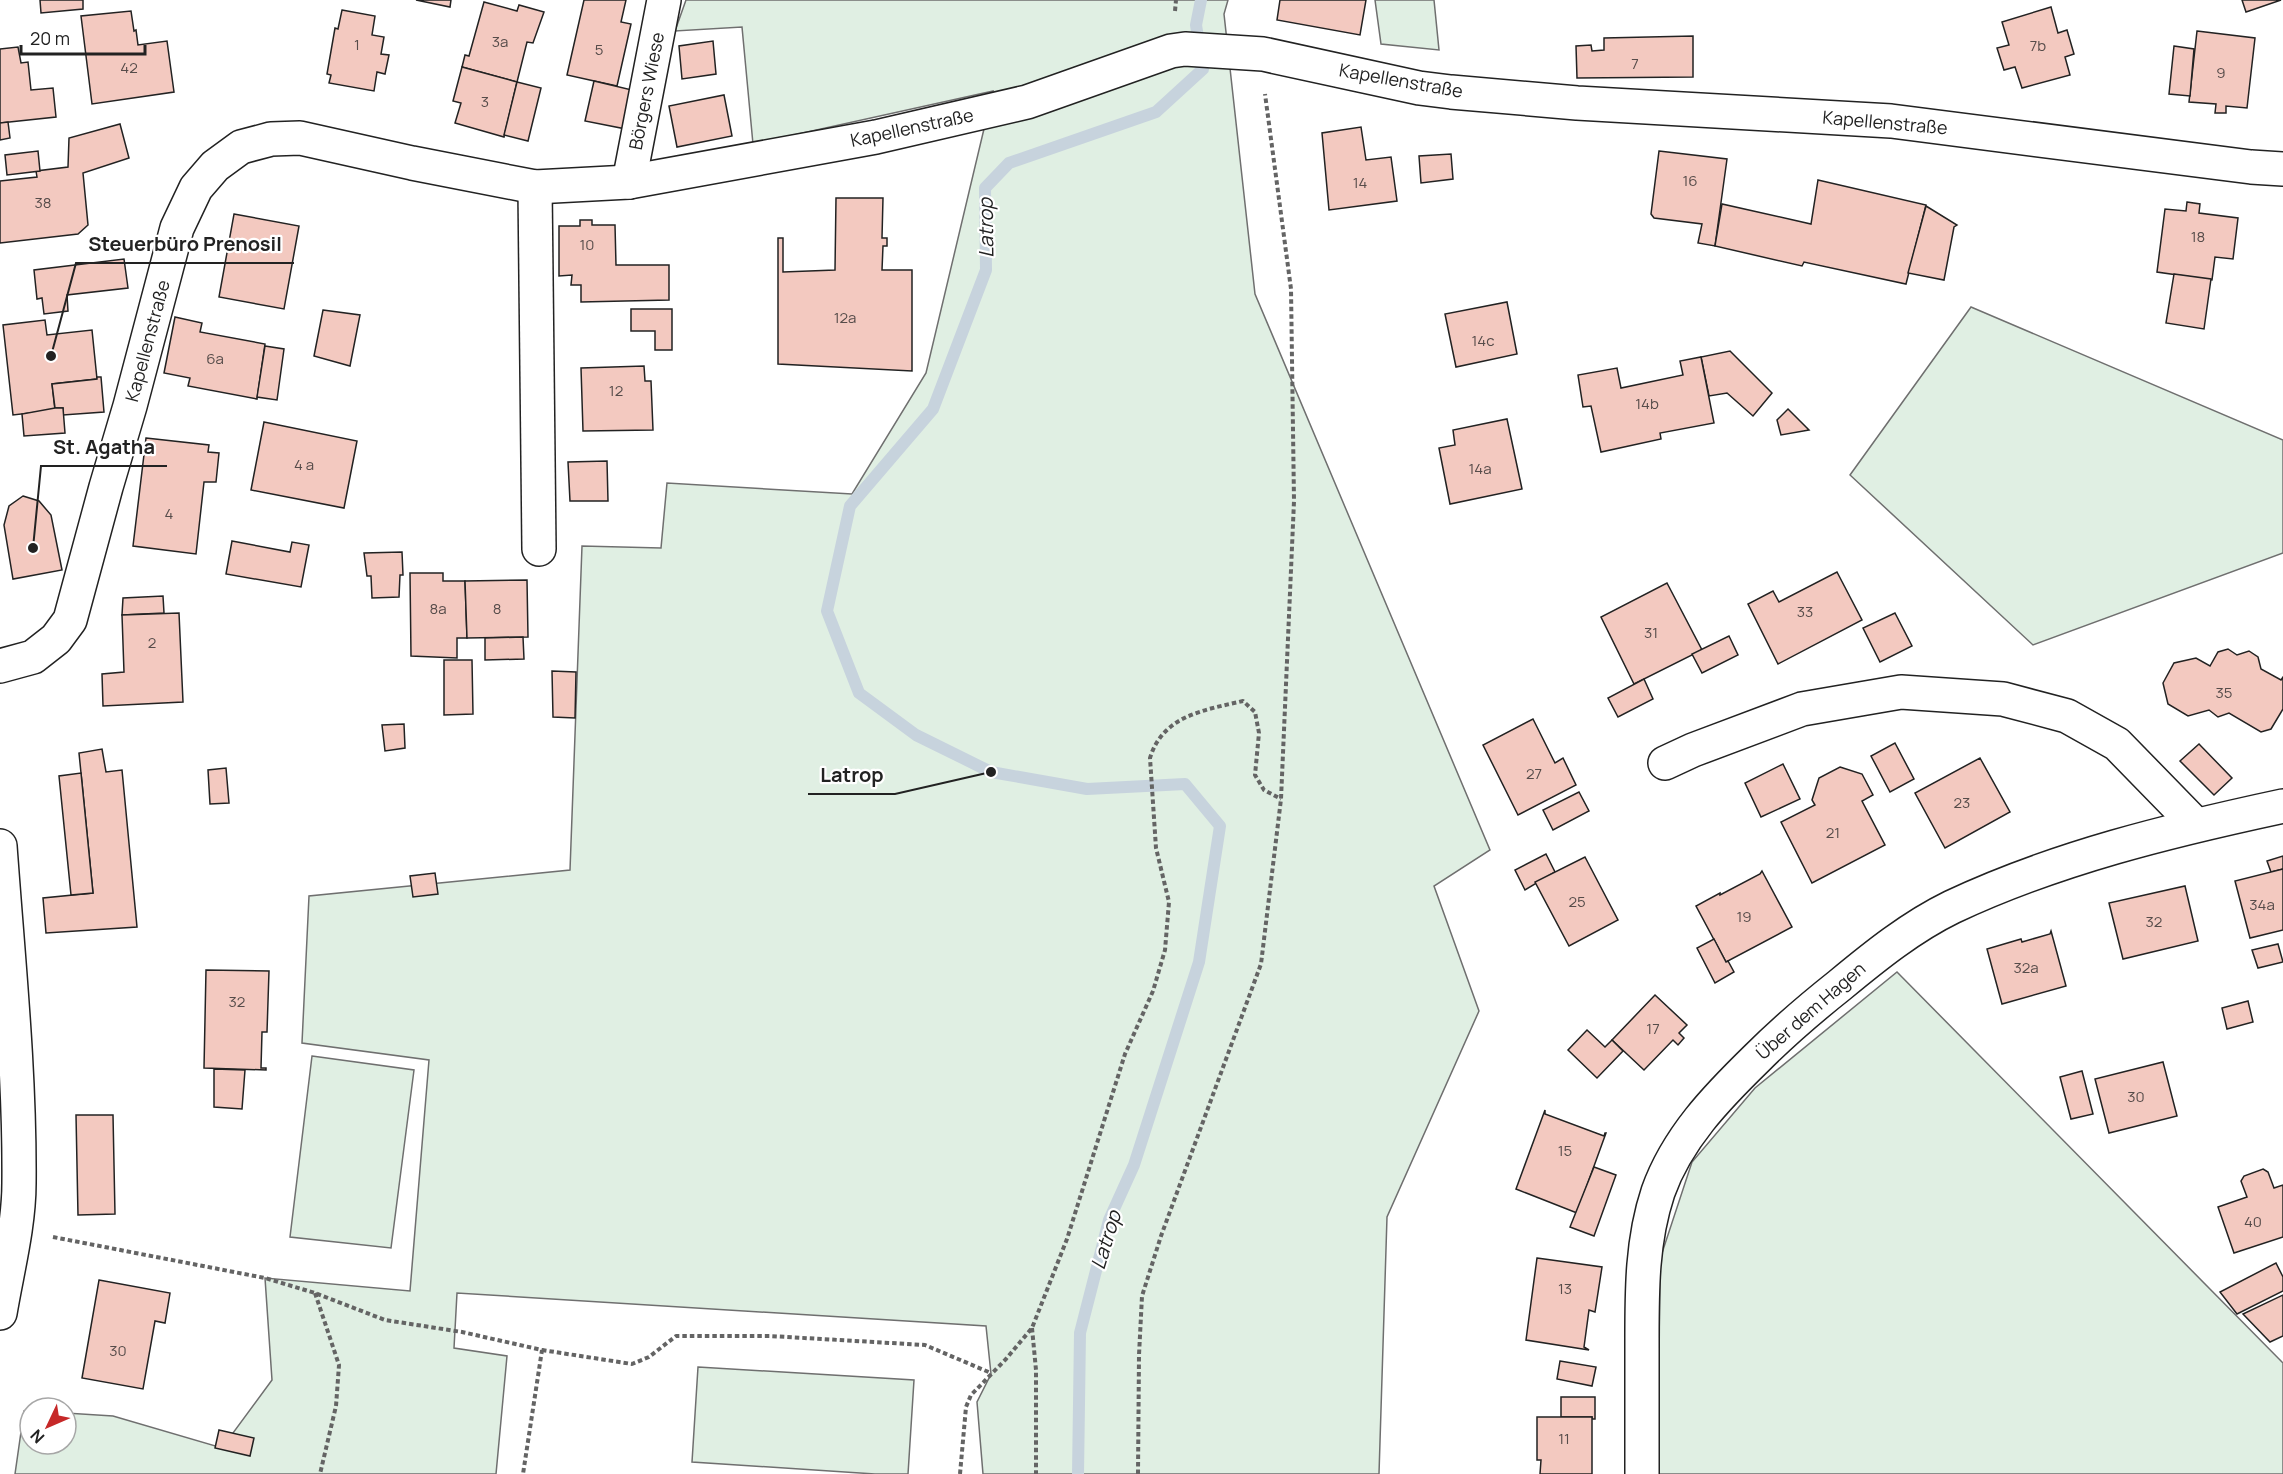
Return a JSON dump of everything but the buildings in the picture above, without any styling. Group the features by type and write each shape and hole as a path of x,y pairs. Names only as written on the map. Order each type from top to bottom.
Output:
{"street":[{"name":"Börgers Wiese","path":"629,182 664,0"},
{"name":"Kapellenstraße","path":"0,666 33,657 56,639 70,620 177,228 196,188 215,166 241,147 256,142 300,138 535,187 629,182 876,137 1026,102 1171,51 1185,49 1250,53 1419,88 1451,92 1577,103 1891,121 2251,167 2283,169"},
{"path":"535,187 539,549"},
{"path":"1665,764 1693,750 1802,709 1901,692 2003,699 2067,716 2117,744 2196,825"},
{"name":"Über dem Hagen","path":"1642,1474 1642,1275 1647,1234 1658,1192 1670,1165 1683,1142 1705,1112 1730,1084 1784,1031 1880,952 1952,908 2059,864 2196,825 2283,806"},
{"path":"0,846 15,1080 19,1184 0,1313"}],"path":[{"path":"1138,1474 1142,1296 1161,1236 1261,964 1281,799 1294,501 1291,289 1265,107 1250,53"},
{"path":"960,1474 966,1407 971,1395 1032,1328 1067,1239 1125,1054 1153,991 1166,950 1169,902 1156,848 1150,758 1153,746 1164,731 1180,720 1204,709 1243,701 1255,712 1258,733 1255,775 1264,790 1281,799"},
{"path":"14,1229 265,1278 315,1293 385,1320 462,1332 542,1350 632,1364 649,1357 676,1336 770,1336 925,1346 991,1374"},
{"path":"315,1293 339,1365 336,1406 320,1474"},
{"path":"1032,1328 1036,1370 1035,1474"},
{"path":"524,1474 542,1350"}],"green space":[{"path":"686,0 1228,0 1224,14 1255,294 1490,850 1434,886 1479,1011 1387,1217 1379,1474 983,1474 977,1402 991,1374 986,1326 457,1293 454,1348 507,1356 496,1474 15,1474 18,1453 18,1456 78,1456 78,1414 113,1416 222,1448 272,1380 265,1278 410,1291 429,1060 302,1043 309,896 570,870 582,546 661,548 667,483 852,494 926,373 993,91 753,144 742,27 675,31"},
{"path":"1375,0 1434,0 1439,50 1381,44"},
{"path":"1971,307 2283,440 2283,553 2033,645 1850,475"},
{"path":"1897,972 2283,1363 2283,1474 1658,1474 1660,1259 1692,1162 1755,1088"},
{"path":"312,1056 414,1070 391,1248 290,1237"},
{"path":"698,1367 914,1380 908,1474 875,1474 692,1462"}],"waterway":[{"name":"Latrop","path":"1078,1474 1080,1333 1109,1220 1134,1165 1199,962 1220,826 1185,784 1087,789 991,772 916,735 859,693 827,611 850,506 933,409 986,270 985,188 1009,163 1156,112 1203,69 1196,25 1201,0"}],"place":[{"name":"Steuerbüro Prenosil","path":"51,356"},
{"name":"St. Agatha","path":"33,548"},
{"name":"Latrop","path":"991,772"}]}
